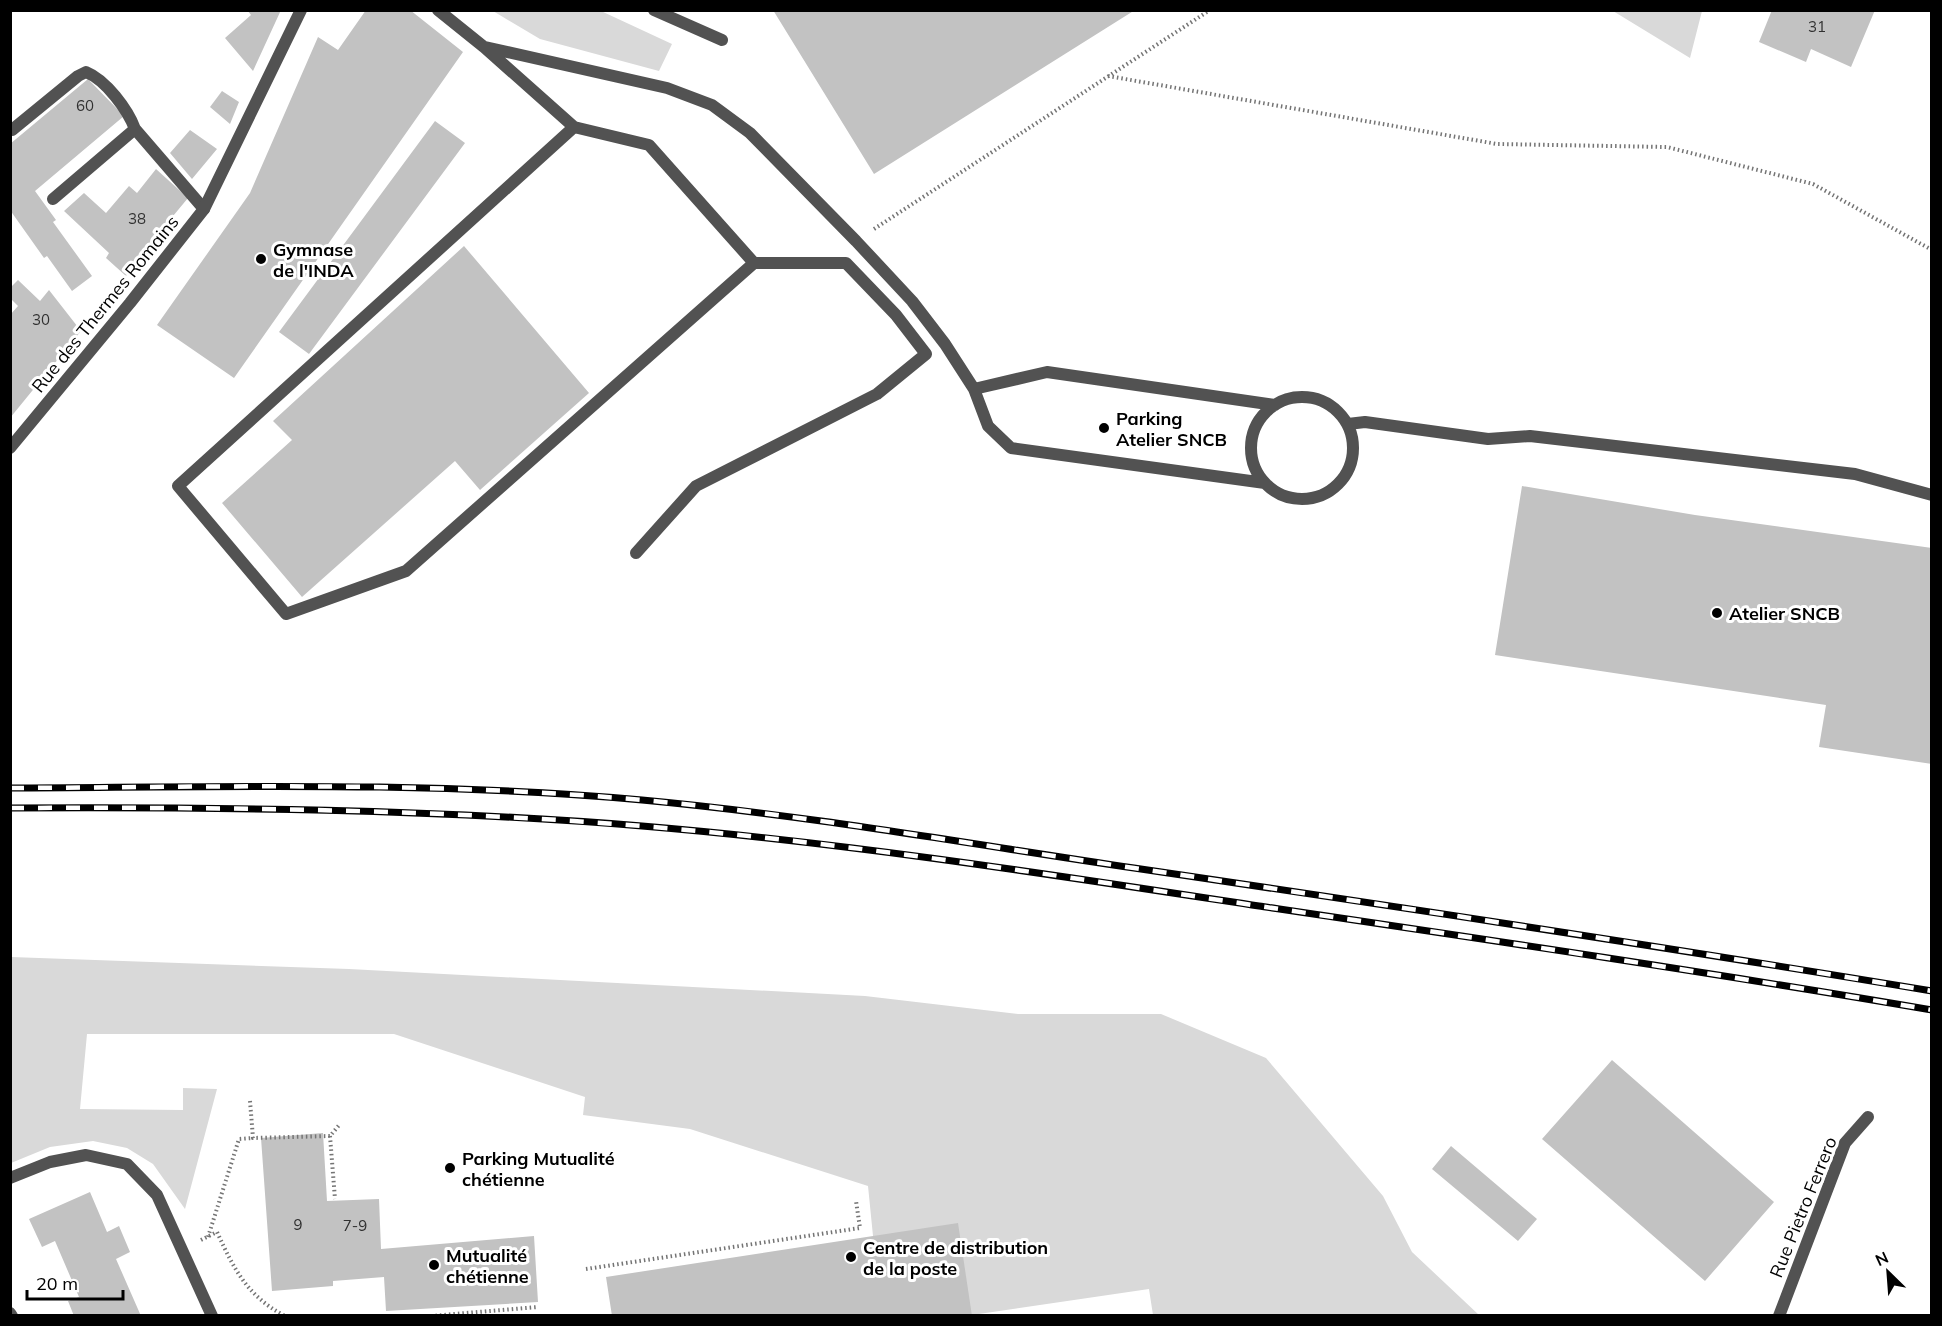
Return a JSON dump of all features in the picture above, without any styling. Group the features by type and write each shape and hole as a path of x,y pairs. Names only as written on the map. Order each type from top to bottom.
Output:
{"street":[{"name":"Rue des Thermes Romains","path":"10,448 204,210 301,10"},
{"path":"438,10 484,47 574,127 650,145 754,263"},
{"path":"654,10 722,40"},
{"path":"484,47 668,88 712,105 750,134 856,241 912,302 945,344 974,389 988,426 1011,448 1264,483 1282,495 1302,500 1323,495 1340,483 1351,465 1354,444 1348,424 1335,408 1316,398 1294,397 1275,405 1259,420 1251,442 1253,464 1264,483"},
{"name":"Rue des Thermes Romains","path":"12,130 78,76 86,72 94,75 129,112 135,129 204,210"},
{"path":"574,127 178,486 286,614 406,571 754,263 846,264 896,315 926,354 877,394 696,486 636,553"},
{"path":"53,199 135,129"},
{"path":"974,389 1047,372 1275,405"},
{"path":"1348,424 1365,422 1488,439 1530,436 1855,474 1932,495"},
{"name":"Rue Pietro Ferrero","path":"1779,1316 1845,1143 1868,1117"},
{"path":"11,1180 50,1162 86,1155 127,1164 157,1195 212,1316"}],"path":[{"path":"856,241 1209,10"},
{"path":"1108,76 1497,144 1667,147 1813,184 1932,250"},
{"path":"250,1101 253,1138"},
{"path":"335,1199 330,1136 340,1124"},
{"path":"208,1237 239,1139 330,1136"},
{"path":"586,1269 860,1228 856,1201"},
{"path":"181,1248 217,1232 232,1265 248,1289 270,1308 285,1316"},
{"path":"430,1316 538,1307"}],"shaded area":[{"path":"493,11 601,11 672,44 659,71 540,39"},
{"path":"1613,11 1702,11 1690,58"},
{"path":"11,957 349,969 865,996 1018,1014 1161,1014 1266,1058 1383,1196 1412,1252 1479,1315 1153,1315 1149,1289 972,1315 873,1236 868,1186 690,1129 583,1115 585,1097 394,1034 87,1034 80,1109 183,1110 183,1088 217,1089 185,1209 153,1164 127,1148 93,1141 50,1147 11,1163"}],"building":[{"path":"247,10 281,10 253,71 225,38 251,15"},
{"name":"Gymnase de l'INDA","path":"366,10 410,10 463,52 234,378 157,325 250,193 318,37 338,50"},
{"path":"773,10 1135,10 874,174"},
{"path":"1772,10 1875,10 1851,67 1811,49 1806,62 1759,42"},
{"path":"88,79 124,116 35,191 56,220 53,222 92,276 72,291 47,256 44,258 10,210 10,144"},
{"path":"222,91 239,102 230,124 210,107"},
{"path":"435,121 465,143 309,354 279,332"},
{"path":"190,130 217,149 192,179 170,153"},
{"path":"156,169 188,198 126,276 106,258 109,253 64,211 84,193 106,213 129,186 137,193"},
{"path":"464,246 589,393 480,490 455,461 302,597 222,503 292,440 273,421"},
{"path":"18,280 40,301 49,290 81,331 10,418 10,315 18,306 10,298 10,288"},
{"name":"Atelier SNCB","path":"1522,486 1695,515 1932,548 1932,764 1819,747 1826,705 1495,655"},
{"path":"1612,1060 1774,1202 1705,1281 1542,1139"},
{"path":"323,1133 327,1201 379,1199 381,1249 534,1236 538,1302 386,1311 384,1277 333,1281 333,1286 272,1291 261,1138"},
{"path":"1451,1146 1537,1219 1518,1241 1432,1169"},
{"path":"90,1192 107,1232 119,1226 130,1252 116,1259 141,1316 74,1316 68,1301 79,1297 55,1241 42,1247 29,1219"},
{"name":"Centre de distribution de la poste","path":"958,1223 972,1316 612,1316 606,1277"}],"railway":[{"path":"10,788 327,786 485,790 704,806 1433,912 1932,991"},
{"path":"10,808 247,809 484,816 642,826 797,841 1028,872 1596,956 1932,1010"}],"place":[{"name":"Gymnase de l'INDA","path":"261,259"},
{"name":"Parking Atelier SNCB","path":"1104,428"},
{"name":"Atelier SNCB","path":"1717,613"},
{"name":"Parking Mutualité chétienne","path":"450,1168"},
{"name":"Centre de distribution de la poste","path":"851,1257"},
{"name":"Mutualité chétienne","path":"434,1265"}]}
